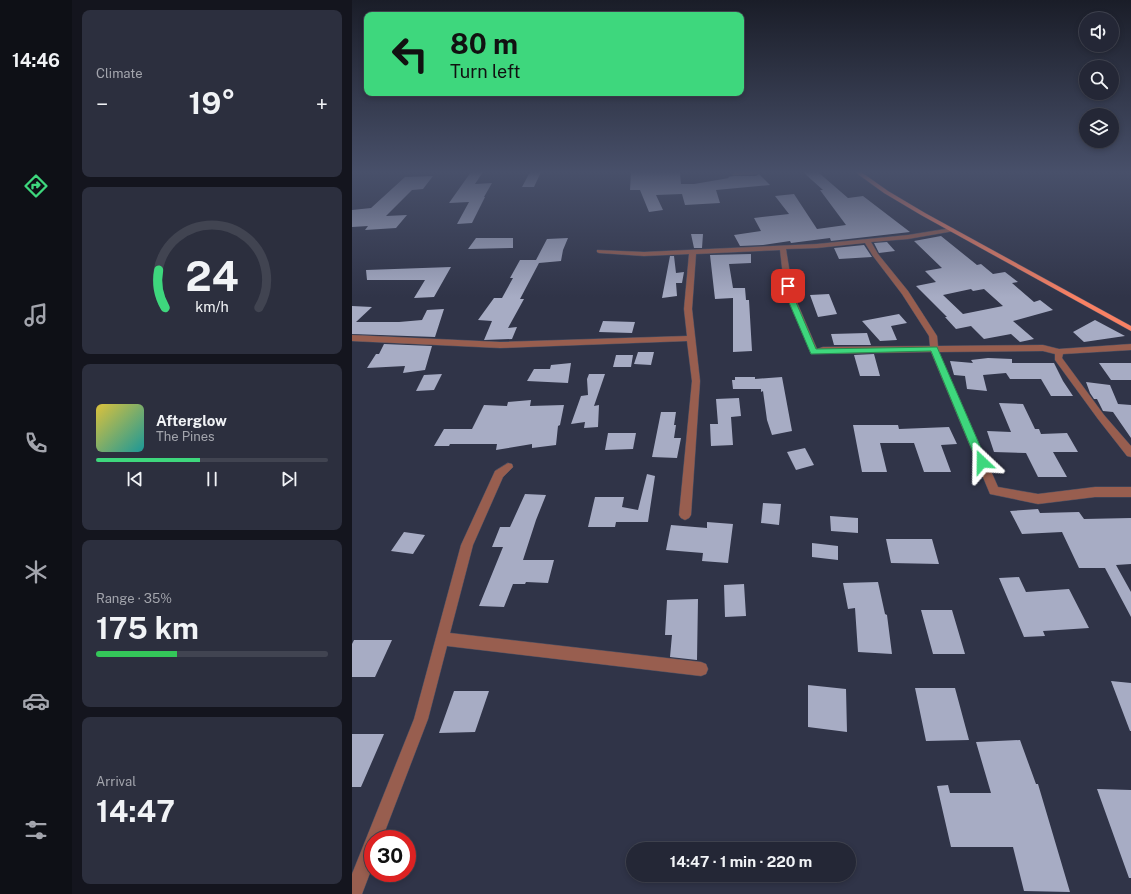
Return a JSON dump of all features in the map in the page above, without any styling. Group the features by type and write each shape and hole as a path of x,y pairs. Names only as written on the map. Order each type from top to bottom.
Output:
{"main road":[{"path":"924,214 1131,329"}],"street":[{"path":"599,251 638,254 783,248 908,237 952,230"},
{"path":"867,241 875,255 905,294 933,336 934,349 994,491 1038,499 1095,492 1131,492"},
{"path":"783,248 789,293 814,352 824,350 1043,348 1059,352 1131,347"},
{"path":"685,516 696,381 688,309 693,251"},
{"path":"352,338 500,344 691,338"},
{"path":"1059,352 1058,358 1101,417 1131,453"},
{"path":"378,830 421,719 467,545 499,474 508,467"},
{"path":"442,639 701,669"},
{"path":"353,894 364,865"}],"building":[{"path":"352,214 388,214 386,216 407,215 396,228 365,230 368,226 352,227"},
{"path":"463,214 477,214 472,223 457,224"},
{"path":"789,214 807,214 817,229 846,225 838,214 886,214 910,232 831,241 830,238 791,243 790,241 763,245 740,246 734,235 761,231 754,218"},
{"path":"691,234 703,234 702,248 694,248"},
{"path":"941,236 977,265 981,264 993,274 1005,272 1018,282 1012,283 1034,302 1040,300 1053,310 1013,321 1034,339 1020,342 1011,334 984,339 971,326 956,329 945,317 947,317 916,286 936,282 925,271 942,268 914,241","holes":["971,289 973,291 984,289 1003,306 963,314 943,295"]},
{"path":"476,238 513,238 513,248 468,249"},
{"path":"568,238 563,250 561,261 539,263 520,299 524,299 508,328 517,327 512,339 484,340 492,321 478,320 494,298 502,298 513,278 510,278 520,260 536,260 547,239"},
{"path":"887,242 895,251 879,253 874,243"},
{"path":"864,245 872,257 839,259 834,248"},
{"path":"751,254 751,263 729,264 733,288 745,288 746,300 749,300 752,351 733,352 733,298 715,299 710,255"},
{"path":"670,256 674,256 676,273 684,272 682,283 676,283 677,296 662,298"},
{"path":"451,267 434,297 414,298 425,280 367,280 366,270"},
{"path":"829,294 837,314 818,317 810,295"},
{"path":"352,306 372,307 356,322 399,322 422,320 427,310 444,309 435,337 352,334"},
{"path":"899,314 907,323 891,326 897,340 880,341 862,321"},
{"path":"1095,320 1125,336 1084,342 1073,332"},
{"path":"603,321 635,322 632,333 599,332"},
{"path":"867,333 871,345 834,345 831,334"},
{"path":"384,344 432,346 425,370 403,373 405,366 367,368 376,354 379,354"},
{"path":"638,352 654,352 651,365 634,364"},
{"path":"874,354 880,376 860,376 854,355"},
{"path":"616,355 633,355 631,367 613,367"},
{"path":"988,358 1012,359 1012,363 1054,363 1073,396 1051,396 1041,379 1010,379 1006,373 983,375 987,391 967,389 965,376 954,375 950,361 973,363 971,360"},
{"path":"571,363 568,383 527,381 534,369 550,369 551,365"},
{"path":"1099,363 1131,363 1131,380 1111,380"},
{"path":"442,374 434,390 416,391 424,375"},
{"path":"589,374 605,374 594,406 599,405 598,427 584,428 585,422 571,424 581,396 588,395 587,379"},
{"path":"735,377 755,377 755,379 782,377 792,431 772,435 767,420 763,391 761,392 761,389 733,389 732,380 735,380"},
{"path":"1086,382 1110,385 1118,404 1131,405 1131,438 1113,412 1103,411 1097,399 1094,399 1090,393"},
{"path":"739,398 741,416 731,417 733,445 711,446 710,424 718,424 716,399"},
{"path":"531,400 530,406 564,405 560,425 558,426 556,445 532,448 532,444 496,450 497,444 450,444 449,446 434,446 444,429 472,429 484,405 507,406 508,402"},
{"path":"999,403 1023,404 1035,429 1039,429 1041,434 1067,433 1078,452 1053,452 1067,477 1038,477 1026,453 994,452 987,431 1011,432"},
{"path":"661,412 676,412 674,438 681,438 677,458 652,457"},
{"path":"853,425 898,425 899,429 949,427 957,444 941,445 951,472 924,472 914,443 880,443 887,472 862,472"},
{"path":"608,433 636,433 633,449 605,450"},
{"path":"805,448 814,465 796,470 787,452"},
{"path":"647,474 655,476 648,522 616,522 615,527 588,527 595,497 624,497 622,507 638,510"},
{"path":"525,494 546,495 523,560 554,560 548,583 526,582 525,584 513,584 504,607 479,606 503,547 492,547 500,527 510,527"},
{"path":"763,503 781,504 779,525 761,523"},
{"path":"1038,509 1040,513 1079,512 1084,519 1131,518 1131,564 1116,565 1131,592 1131,617 1105,568 1079,568 1062,532 1022,534 1010,511"},
{"path":"830,516 858,518 858,533 831,531"},
{"path":"707,522 733,524 728,563 702,561 703,553 666,550 671,525 707,528"},
{"path":"404,532 425,535 413,554 391,551"},
{"path":"886,539 932,539 939,564 891,563"},
{"path":"812,543 838,546 838,560 812,557"},
{"path":"1019,577 1026,592 1069,589 1089,628 1043,631 1045,636 1024,637 999,578"},
{"path":"878,582 885,614 887,615 892,654 858,652 855,608 848,609 843,583"},
{"path":"744,584 746,616 725,617 724,585"},
{"path":"698,599 697,660 670,657 672,635 665,635 667,600"},
{"path":"921,610 952,610 965,654 933,654"},
{"path":"354,640 392,640 375,677 352,677 352,644"},
{"path":"1111,681 1131,683 1131,731 1130,731"},
{"path":"808,685 846,689 847,732 808,727"},
{"path":"915,688 955,688 969,740 926,741"},
{"path":"454,691 489,691 475,732 439,733"},
{"path":"352,734 384,734 361,787 352,787"},
{"path":"1020,740 1036,784 1038,784 1070,892 1024,891 1013,847 951,847 937,786 948,785 950,793 991,793 976,742"},
{"path":"1097,789 1131,790 1131,878 1129,878"}],"route":[{"path":"788,286 789,293 814,352 824,350 934,349 982,462"}]}
